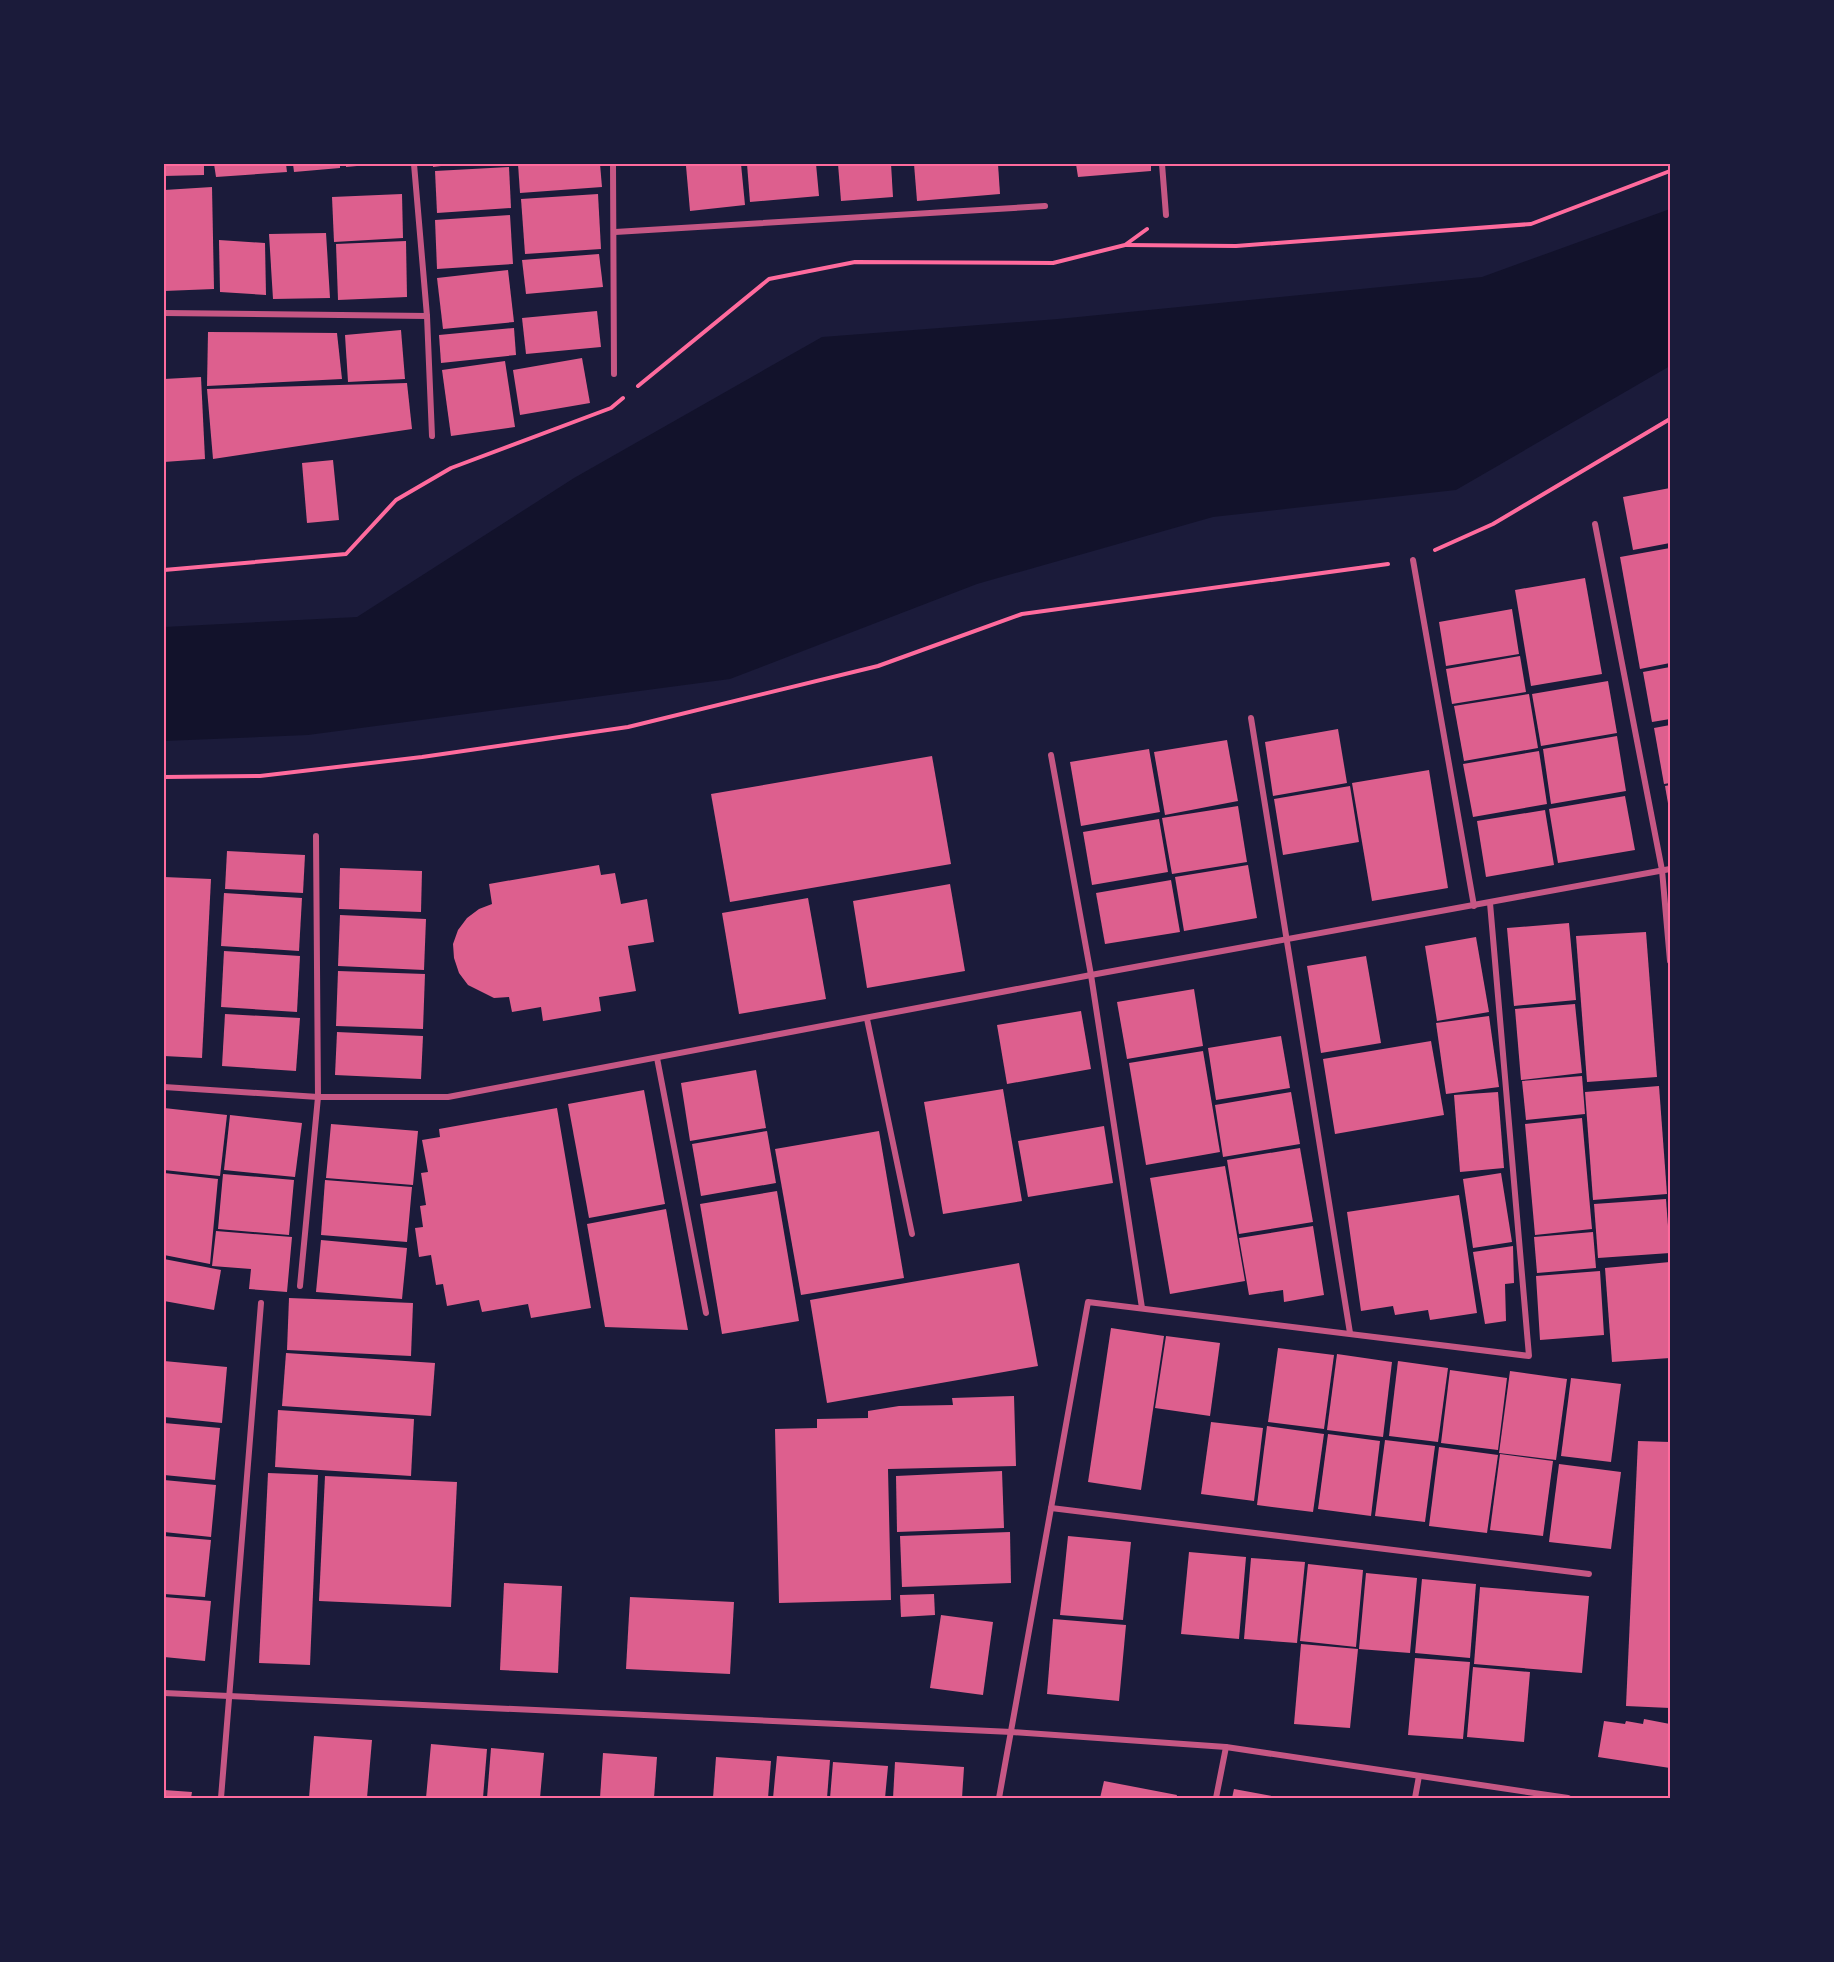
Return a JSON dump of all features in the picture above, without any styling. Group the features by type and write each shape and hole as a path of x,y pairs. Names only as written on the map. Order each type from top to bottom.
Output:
{"street":[{"path":"414,164 427,316 432,436"},
{"path":"613,164 614,374"},
{"path":"1162,164 1166,215"},
{"path":"615,232 1045,206"},
{"path":"164,313 427,316"},
{"path":"1595,524 1662,870 1671,961"},
{"path":"1413,560 1474,906"},
{"path":"1251,718 1350,1334"},
{"path":"1051,755 1091,975 1142,1308"},
{"path":"300,1286 318,1096 316,836"},
{"path":"164,1087 318,1096 448,1097 1091,975 1671,869"},
{"path":"999,1798 1088,1302 1529,1356 1490,903"},
{"path":"867,1019 912,1234"},
{"path":"657,1058 706,1313"},
{"path":"221,1798 261,1303"},
{"path":"1051,1508 1589,1574"},
{"path":"164,1693 1012,1732 1226,1747 1568,1798"},
{"path":"1216,1798 1226,1747"},
{"path":"1415,1798 1419,1776"}],"path":[{"path":"637,386 769,279 855,262 1053,262 1125,245 1236,246 1531,224 1671,171"},
{"path":"1125,245 1166,215"},
{"path":"164,570 346,554 396,500 451,468 611,408 628,394"},
{"path":"164,777 260,776 422,757 628,728 878,666 1022,615 1413,560 1493,524 1671,419"}],"shaded area":[{"path":"1670,209 1670,366 1456,490 1213,517 977,584 730,679 308,735 164,741 164,627 357,617 574,478 822,337 1058,319 1482,277"}],"building":[{"path":"164,164 204,164 204,175 164,176"},
{"path":"214,164 286,164 287,172 216,177"},
{"path":"293,164 340,164 340,168 294,172"},
{"path":"346,164 368,164 368,165 346,167"},
{"path":"433,164 449,164 449,165 433,167"},
{"path":"518,164 600,164 602,187 520,193"},
{"path":"741,164 745,205 690,211 686,166"},
{"path":"747,164 816,164 819,196 750,202"},
{"path":"838,164 891,164 893,197 841,201"},
{"path":"914,164 998,164 1000,194 917,201"},
{"path":"1076,164 1151,164 1151,171 1078,177"},
{"path":"509,167 511,208 437,213 435,171"},
{"path":"212,187 214,289 164,291 164,190"},
{"path":"402,194 403,238 334,242 332,197"},
{"path":"598,194 601,249 525,254 521,199"},
{"path":"510,215 513,264 437,269 435,220"},
{"path":"326,233 330,298 273,299 269,234"},
{"path":"219,240 265,243 266,295 220,292"},
{"path":"406,241 407,297 338,300 336,244"},
{"path":"599,254 603,287 526,294 522,260"},
{"path":"508,270 514,322 443,329 437,278"},
{"path":"597,311 601,347 526,354 522,318"},
{"path":"514,328 516,355 441,363 439,335"},
{"path":"401,330 405,379 348,382 345,335"},
{"path":"208,332 337,333 342,379 207,386"},
{"path":"582,358 590,403 520,415 513,370"},
{"path":"505,361 515,427 451,436 442,370"},
{"path":"201,377 205,459 164,462 164,379"},
{"path":"407,383 412,429 213,459 207,389"},
{"path":"333,460 339,520 307,523 302,463"},
{"path":"1670,488 1670,543 1633,550 1623,497"},
{"path":"1670,548 1670,663 1640,669 1620,557"},
{"path":"1585,578 1602,674 1531,686 1515,590"},
{"path":"1512,609 1519,654 1446,666 1439,622"},
{"path":"1520,656 1526,692 1452,704 1446,669"},
{"path":"1670,667 1670,719 1652,722 1643,672"},
{"path":"1608,681 1617,733 1541,746 1532,694"},
{"path":"1529,694 1538,748 1464,761 1454,706"},
{"path":"1670,725 1670,783 1664,784 1654,728"},
{"path":"1338,729 1347,783 1273,796 1265,742"},
{"path":"1617,736 1626,791 1551,804 1543,749"},
{"path":"1227,740 1238,801 1165,815 1154,752"},
{"path":"1149,749 1160,812 1081,826 1070,762"},
{"path":"1539,751 1547,804 1473,817 1463,764"},
{"path":"932,756 951,864 730,902 711,794"},
{"path":"1429,770 1448,888 1372,901 1352,783"},
{"path":"1670,785 1670,809 1669,809 1665,786"},
{"path":"1350,786 1359,842 1283,855 1274,799"},
{"path":"1625,796 1635,850 1558,863 1549,809"},
{"path":"1238,806 1247,862 1172,874 1162,818"},
{"path":"1545,810 1554,865 1486,877 1477,821"},
{"path":"1159,819 1168,872 1092,885 1083,832"},
{"path":"227,851 305,855 303,893 225,889"},
{"path":"599,865 601,875 615,873 621,904 647,899 654,942 628,946 636,991 599,997 601,1011 543,1021 541,1007 512,1012 509,997 494,998 468,985 459,973 454,958 453,944 458,930 467,918 479,909 492,904 489,884"},
{"path":"1248,865 1257,918 1184,931 1175,877"},
{"path":"340,868 422,871 421,912 339,909"},
{"path":"164,877 211,879 202,1058 164,1056"},
{"path":"1171,880 1180,932 1105,944 1096,893"},
{"path":"950,884 965,971 867,988 853,901"},
{"path":"224,893 302,898 299,951 221,946"},
{"path":"808,898 826,999 739,1014 722,913"},
{"path":"340,915 426,919 424,970 338,966"},
{"path":"1569,923 1576,1000 1514,1006 1507,928"},
{"path":"1646,932 1657,1077 1587,1082 1576,936"},
{"path":"1476,937 1489,1012 1437,1021 1425,946"},
{"path":"224,951 300,956 297,1012 221,1007"},
{"path":"1366,956 1381,1043 1321,1053 1307,966"},
{"path":"338,971 425,974 423,1029 336,1026"},
{"path":"1194,989 1203,1046 1127,1059 1117,1002"},
{"path":"1575,1004 1582,1073 1521,1080 1515,1009"},
{"path":"1081,1011 1091,1069 1007,1084 997,1025"},
{"path":"225,1014 300,1018 296,1071 222,1066"},
{"path":"1489,1016 1499,1087 1446,1094 1436,1023"},
{"path":"337,1032 423,1036 421,1079 335,1075"},
{"path":"1281,1036 1290,1088 1216,1100 1208,1048"},
{"path":"1431,1041 1444,1115 1335,1134 1323,1059"},
{"path":"1203,1051 1220,1152 1146,1165 1129,1063"},
{"path":"756,1070 766,1128 690,1141 681,1083"},
{"path":"1582,1076 1585,1114 1526,1120 1522,1081"},
{"path":"1659,1086 1667,1194 1593,1200 1585,1092"},
{"path":"1003,1089 1022,1201 943,1214 924,1102"},
{"path":"644,1090 665,1204 589,1218 568,1104"},
{"path":"1291,1092 1300,1144 1223,1157 1215,1105"},
{"path":"1498,1092 1504,1168 1460,1172 1454,1095"},
{"path":"164,1108 227,1115 220,1176 164,1170"},
{"path":"557,1108 591,1308 531,1318 528,1304 482,1312 479,1300 447,1306 443,1284 436,1285 431,1255 419,1257 415,1228 423,1227 420,1206 426,1205 421,1173 428,1172 422,1140 440,1137 439,1129"},
{"path":"230,1115 302,1123 295,1177 224,1170"},
{"path":"1582,1118 1592,1229 1535,1235 1525,1124"},
{"path":"331,1124 418,1131 413,1185 326,1178"},
{"path":"1104,1126 1113,1183 1028,1197 1018,1141"},
{"path":"767,1131 776,1183 701,1196 692,1144"},
{"path":"879,1131 904,1278 801,1295 775,1149"},
{"path":"1300,1148 1313,1222 1239,1234 1227,1160"},
{"path":"1225,1166 1245,1281 1170,1294 1150,1178"},
{"path":"164,1173 218,1179 210,1264 164,1255"},
{"path":"1501,1173 1512,1242 1473,1248 1463,1179"},
{"path":"223,1174 294,1180 289,1235 218,1229"},
{"path":"325,1180 412,1187 407,1242 321,1235"},
{"path":"777,1191 799,1321 722,1334 700,1204"},
{"path":"1459,1195 1477,1313 1430,1320 1428,1310 1395,1315 1393,1306 1361,1311 1347,1212"},
{"path":"1666,1199 1670,1253 1598,1258 1594,1204"},
{"path":"666,1209 688,1330 605,1327 587,1224"},
{"path":"1313,1226 1324,1295 1284,1302 1283,1290 1249,1295 1239,1238"},
{"path":"216,1231 292,1237 287,1292 249,1289 251,1269 212,1266"},
{"path":"1593,1232 1596,1268 1537,1273 1534,1237"},
{"path":"321,1240 407,1248 402,1299 316,1292"},
{"path":"1513,1246 1514,1283 1505,1284 1506,1321 1485,1324 1473,1252"},
{"path":"164,1259 221,1270 214,1310 164,1301"},
{"path":"1670,1262 1670,1358 1612,1362 1605,1268"},
{"path":"1019,1263 1038,1366 827,1403 810,1300"},
{"path":"1600,1271 1604,1335 1540,1340 1536,1276"},
{"path":"289,1298 413,1303 411,1356 287,1350"},
{"path":"1111,1328 1164,1336 1141,1490 1088,1482"},
{"path":"1166,1336 1220,1343 1210,1416 1155,1408"},
{"path":"1278,1348 1334,1355 1324,1429 1268,1422"},
{"path":"286,1353 435,1363 431,1416 282,1406"},
{"path":"1337,1354 1392,1362 1383,1437 1327,1430"},
{"path":"164,1361 227,1367 222,1423 164,1417"},
{"path":"1398,1361 1448,1368 1438,1442 1389,1436"},
{"path":"1450,1370 1507,1378 1498,1450 1441,1443"},
{"path":"1510,1371 1567,1379 1556,1460 1499,1453"},
{"path":"1571,1378 1621,1384 1611,1462 1561,1456"},
{"path":"1014,1396 1016,1466 888,1469 891,1600 779,1603 775,1429 817,1428 817,1419 868,1418 868,1411 899,1406 953,1405 952,1398"},
{"path":"278,1410 414,1419 411,1476 275,1467"},
{"path":"1211,1422 1263,1428 1254,1501 1201,1494"},
{"path":"164,1423 220,1428 215,1480 164,1475"},
{"path":"1267,1426 1324,1434 1313,1512 1257,1505"},
{"path":"1328,1434 1380,1441 1371,1516 1318,1509"},
{"path":"1385,1440 1435,1446 1425,1522 1375,1516"},
{"path":"1638,1441 1670,1442 1670,1708 1626,1706"},
{"path":"1439,1447 1498,1455 1487,1533 1429,1526"},
{"path":"1500,1454 1553,1461 1543,1536 1490,1530"},
{"path":"1559,1464 1621,1472 1611,1549 1549,1542"},
{"path":"1002,1471 1004,1528 897,1532 896,1476"},
{"path":"268,1473 318,1475 310,1665 259,1663"},
{"path":"325,1476 457,1482 451,1607 319,1601"},
{"path":"164,1480 216,1485 211,1537 164,1532"},
{"path":"1010,1532 1011,1583 902,1587 900,1536"},
{"path":"164,1536 211,1540 205,1597 164,1594"},
{"path":"1068,1536 1131,1542 1123,1620 1060,1615"},
{"path":"1189,1552 1246,1557 1239,1639 1181,1634"},
{"path":"1251,1558 1305,1562 1297,1643 1244,1639"},
{"path":"1308,1564 1363,1570 1356,1647 1300,1641"},
{"path":"1366,1573 1417,1578 1410,1653 1359,1649"},
{"path":"1422,1579 1476,1584 1470,1658 1415,1653"},
{"path":"504,1583 562,1586 558,1673 500,1670"},
{"path":"1480,1587 1589,1596 1582,1673 1474,1664"},
{"path":"934,1594 935,1615 901,1617 900,1595"},
{"path":"164,1597 211,1601 205,1661 164,1657"},
{"path":"630,1597 734,1602 730,1674 626,1669"},
{"path":"941,1615 993,1622 983,1695 930,1688"},
{"path":"1053,1619 1126,1625 1119,1701 1047,1694"},
{"path":"1301,1644 1358,1649 1350,1728 1294,1724"},
{"path":"1415,1658 1470,1662 1463,1739 1408,1735"},
{"path":"1473,1667 1530,1672 1524,1742 1467,1737"},
{"path":"1644,1719 1670,1724 1670,1768 1598,1757 1604,1721 1643,1724"},
{"path":"314,1736 372,1740 367,1798 309,1798"},
{"path":"431,1744 487,1749 483,1798 426,1798"},
{"path":"491,1748 544,1753 540,1798 487,1798"},
{"path":"603,1753 657,1757 654,1798 600,1798"},
{"path":"777,1756 830,1760 827,1798 773,1798"},
{"path":"716,1757 771,1761 768,1798 713,1798"},
{"path":"833,1762 888,1766 885,1798 830,1798"},
{"path":"895,1762 964,1767 962,1798 893,1798"},
{"path":"1104,1781 1177,1795 1176,1798 1100,1798"},
{"path":"1234,1789 1277,1797 1232,1798"},
{"path":"164,1790 192,1792 191,1798 164,1798"}]}
